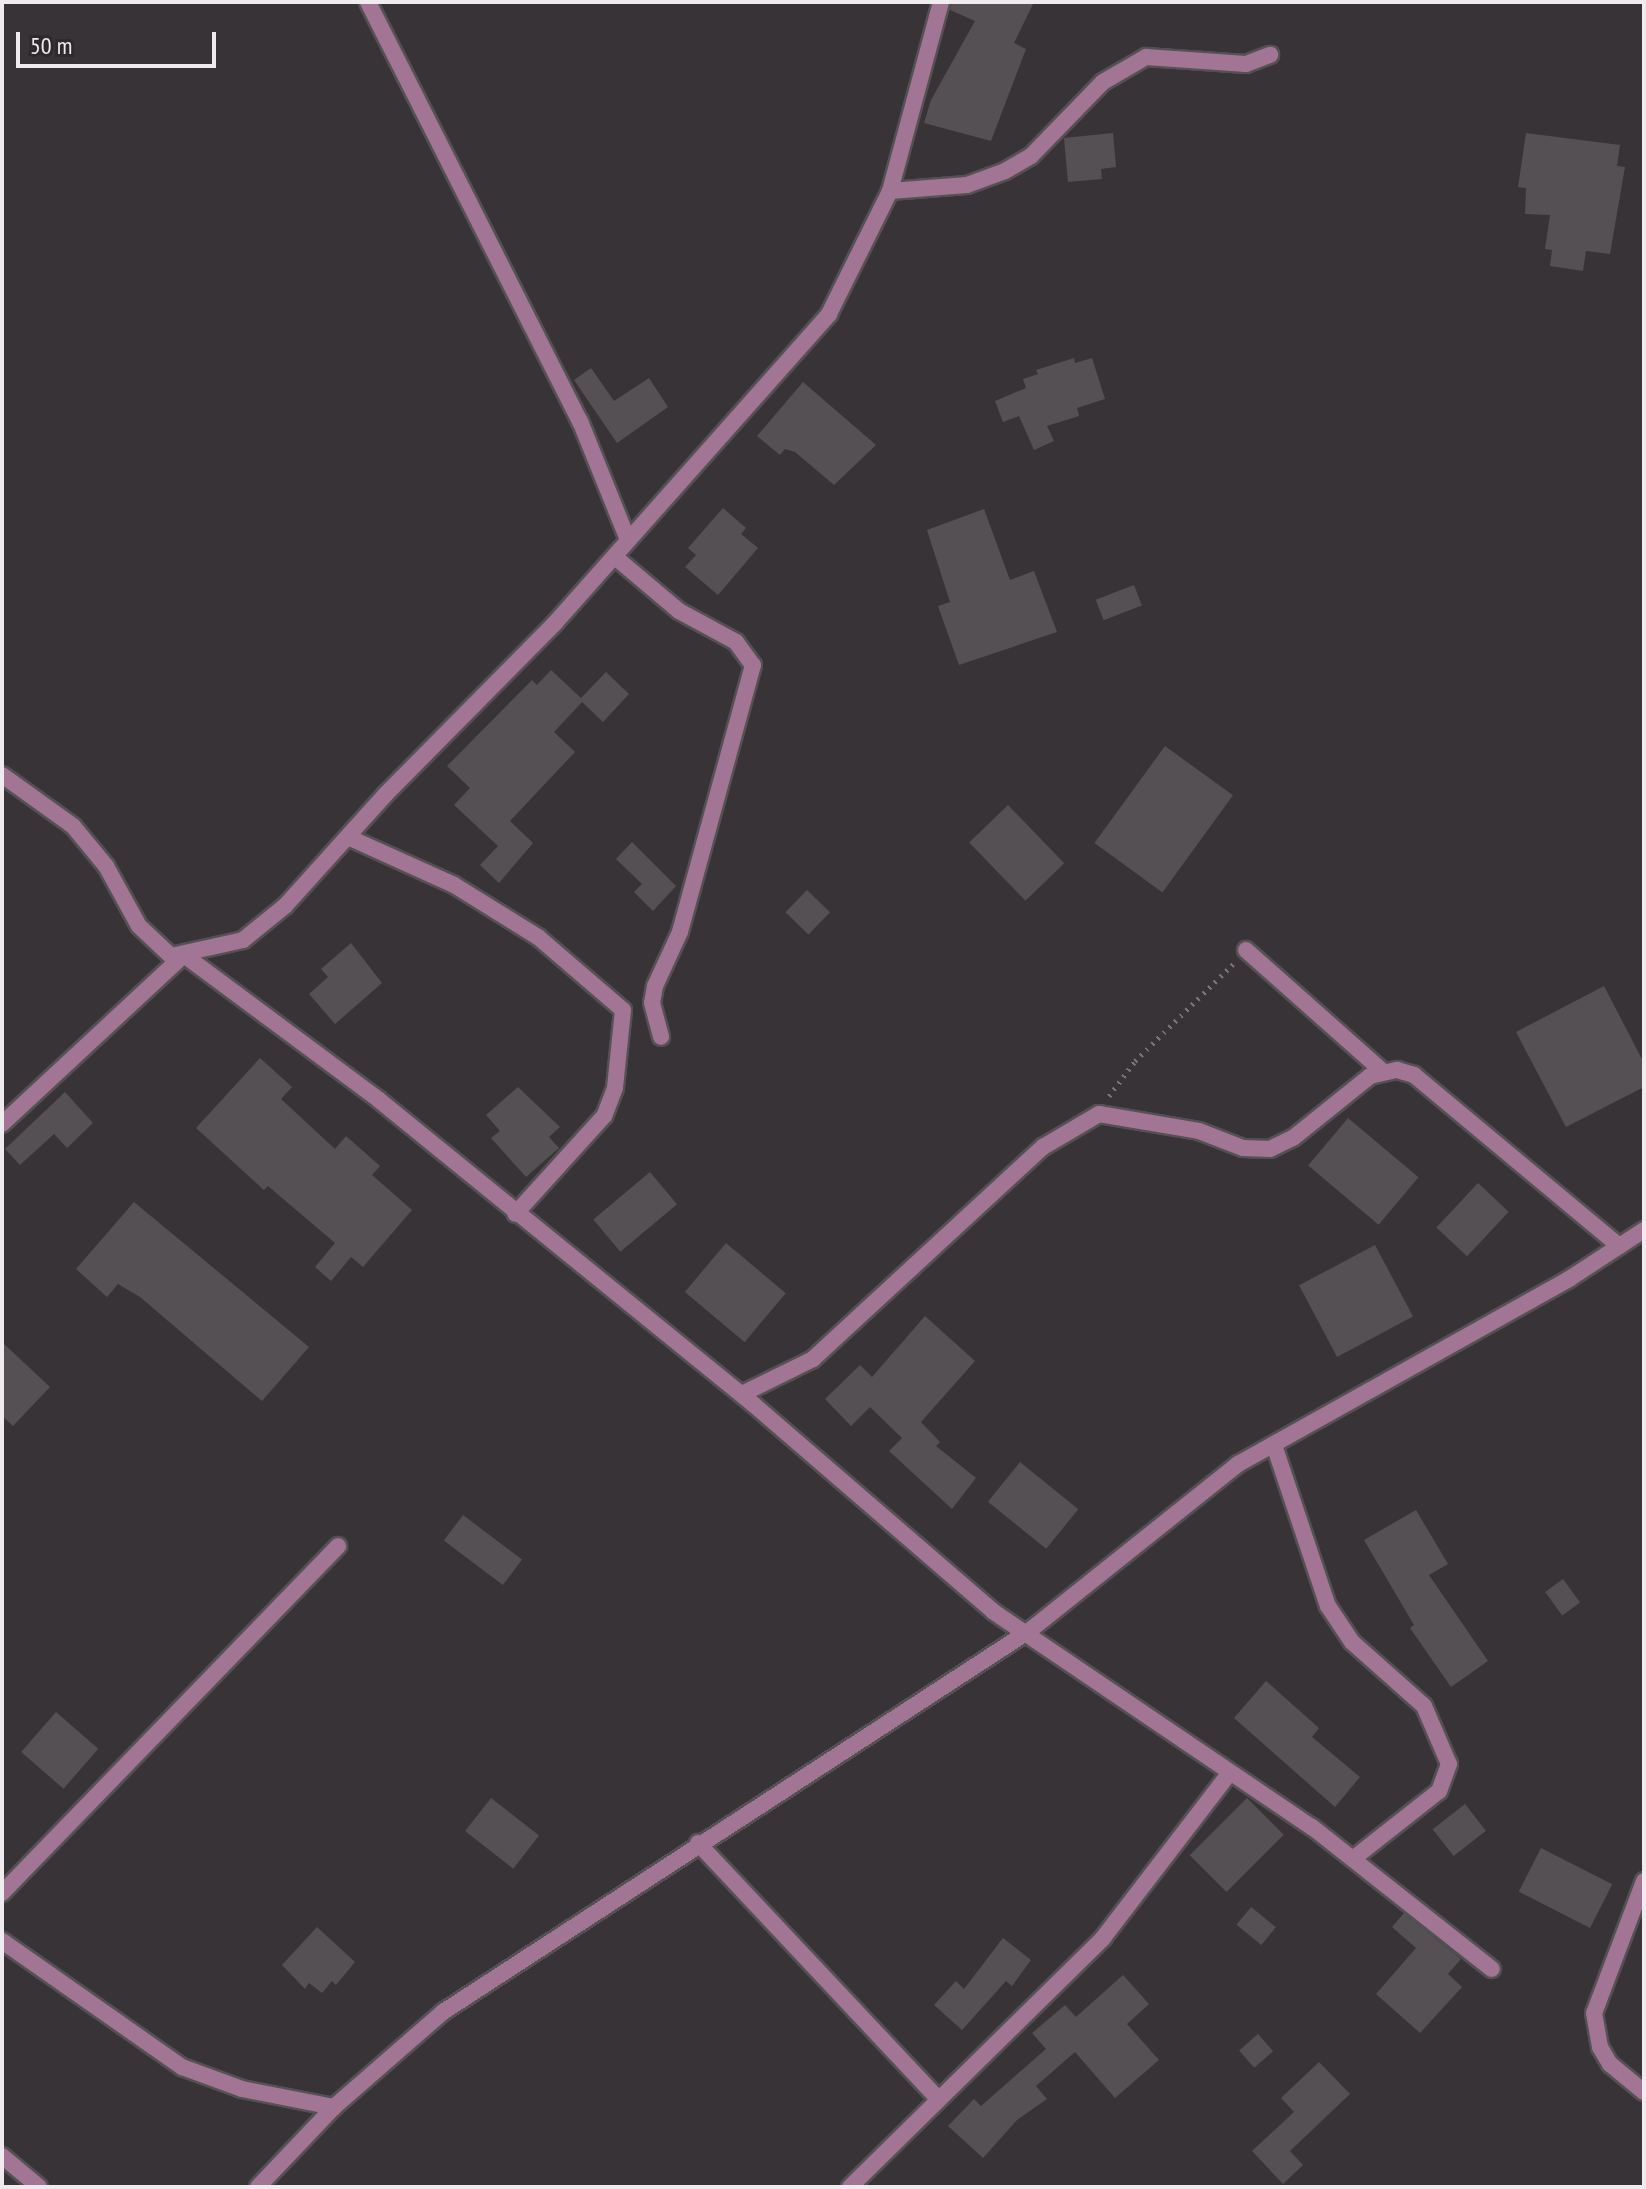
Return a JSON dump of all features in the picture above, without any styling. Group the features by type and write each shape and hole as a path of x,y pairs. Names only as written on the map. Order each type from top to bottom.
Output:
{"street":[{"path":"368,2 580,421 628,540"},
{"path":"2,775 73,826 106,866 146,935 171,956 243,940 285,906 615,557 829,314 890,191 941,2"},
{"path":"890,191 967,185 1005,171 1031,156 1103,82 1146,57 1246,64 1270,55"},
{"path":"615,557 679,611 736,642 753,665 680,932 655,986 652,1003 661,1037"},
{"path":"350,838 454,885 538,937 623,1010 615,1088 604,1116 515,1214"},
{"path":"1246,950 1381,1070 1414,1075 1619,1246"},
{"path":"2,1124 184,955"},
{"path":"184,955 254,1003 742,1394 895,1522 960,1585 1229,1774 1355,1857 1492,1969"},
{"path":"742,1394 813,1359 1043,1147 1099,1114 1199,1131 1243,1148 1270,1149 1293,1138 1381,1070"},
{"path":"258,2187 334,2107 443,2012 698,1843 1029,1631 1238,1464 1644,1230"},
{"path":"1274,1445 1328,1606 1352,1642 1424,1706 1449,1764 1439,1791 1355,1857"},
{"path":"2,1893 338,1546"},
{"path":"850,2187 1103,1938 1229,1774"},
{"path":"698,1843 938,2099"},
{"path":"1644,1881 1594,2013 1600,2047 1610,2064 1644,2092"},
{"path":"2,1941 182,2067 242,2089 334,2107"},
{"path":"2,2156 39,2187"}],"path":[{"path":"1099,1114 1135,1061 1246,950"}],"building":[{"path":"952,2 1034,2 1014,43 1026,49 991,141 924,123 931,100 975,21 950,10"},
{"path":"1113,133 1116,167 1101,169 1102,179 1068,182 1064,138"},
{"path":"1526,133 1620,145 1617,166 1625,167 1610,254 1586,251 1583,271 1550,266 1552,250 1545,249 1550,215 1525,214 1526,188 1518,187"},
{"path":"1074,358 1075,363 1092,358 1105,399 1077,408 1079,416 1047,426 1054,441 1034,450 1019,416 1003,422 995,401 1026,388 1023,379 1038,374 1036,370"},
{"path":"591,368 614,401 649,378 668,407 617,443 574,380"},
{"path":"803,382 876,445 834,485 795,452 785,449 780,455 757,436"},
{"path":"723,508 746,528 741,534 758,548 718,595 685,567 696,555 688,548"},
{"path":"984,509 1010,580 1034,571 1057,632 959,665 938,606 950,602 927,530"},
{"path":"1134,585 1142,606 1104,620 1096,600"},
{"path":"551,670 581,698 606,672 629,694 603,722 582,702 554,732 575,752 510,821 533,843 499,883 480,865 498,846 454,805 470,788 447,766 532,680 537,685"},
{"path":"1165,746 1233,795 1162,892 1094,843"},
{"path":"1008,805 1064,863 1025,901 969,843"},
{"path":"632,842 676,886 653,911 634,892 642,884 616,859"},
{"path":"807,890 830,912 808,935 785,912"},
{"path":"351,943 382,983 335,1024 309,994 328,977 321,969"},
{"path":"1604,986 1644,1063 1644,1087 1566,1127 1516,1032"},
{"path":"260,1058 292,1087 281,1099 335,1149 346,1136 380,1166 372,1175 412,1210 363,1267 351,1257 331,1281 315,1267 335,1243 268,1186 264,1190 196,1128"},
{"path":"518,1087 560,1127 549,1137 559,1148 526,1177 491,1138 500,1131 486,1115"},
{"path":"65,1092 93,1123 67,1148 54,1134 20,1165 5,1149"},
{"path":"1348,1118 1418,1177 1379,1225 1308,1165"},
{"path":"650,1172 677,1204 620,1252 593,1220"},
{"path":"1478,1183 1509,1212 1467,1256 1436,1228"},
{"path":"134,1202 309,1347 262,1401 140,1297 118,1284 107,1297 76,1269"},
{"path":"726,1243 786,1293 745,1342 685,1292"},
{"path":"1375,1245 1413,1317 1337,1357 1299,1285"},
{"path":"925,1316 975,1361 921,1422 940,1442 936,1446 976,1478 952,1509 889,1451 902,1438 870,1407 851,1426 825,1399 860,1365 872,1377"},
{"path":"2,1342 50,1387 13,1426 2,1416"},
{"path":"1020,1462 1078,1509 1046,1549 988,1502"},
{"path":"1416,1510 1448,1564 1429,1575 1488,1661 1451,1687 1410,1628 1414,1625 1364,1540"},
{"path":"463,1515 522,1560 503,1585 444,1541"},
{"path":"1563,1579 1580,1602 1562,1615 1545,1592"},
{"path":"1266,1681 1319,1728 1312,1737 1360,1777 1335,1807 1234,1718"},
{"path":"56,1712 98,1749 63,1789 21,1752"},
{"path":"491,1798 539,1836 513,1869 465,1831"},
{"path":"1247,1798 1284,1835 1226,1892 1190,1855"},
{"path":"1465,1804 1486,1831 1454,1856 1433,1829"},
{"path":"1541,1848 1612,1884 1590,1928 1519,1892"},
{"path":"1251,1907 1276,1927 1261,1945 1237,1925"},
{"path":"1404,1913 1461,1959 1448,1974 1462,1987 1420,2033 1376,1994 1416,1948 1392,1927"},
{"path":"317,1927 355,1962 336,1985 332,1981 322,1993 309,1983 305,1989 282,1965"},
{"path":"1003,1938 1031,1960 1012,1986 1006,1981 962,2030 934,2005 956,1981 964,1989"},
{"path":"1123,1975 1149,2004 1127,2024 1159,2060 1115,2098 1075,2052 1036,2086 1047,2099 1017,2120 983,2158 948,2126 974,2099 981,2106 1046,2049 1032,2033 1065,2005 1076,2017"},
{"path":"1258,2034 1273,2051 1254,2068 1239,2050"},
{"path":"1319,2062 1350,2094 1290,2151 1303,2165 1283,2184 1252,2151 1294,2112 1281,2098"}]}
